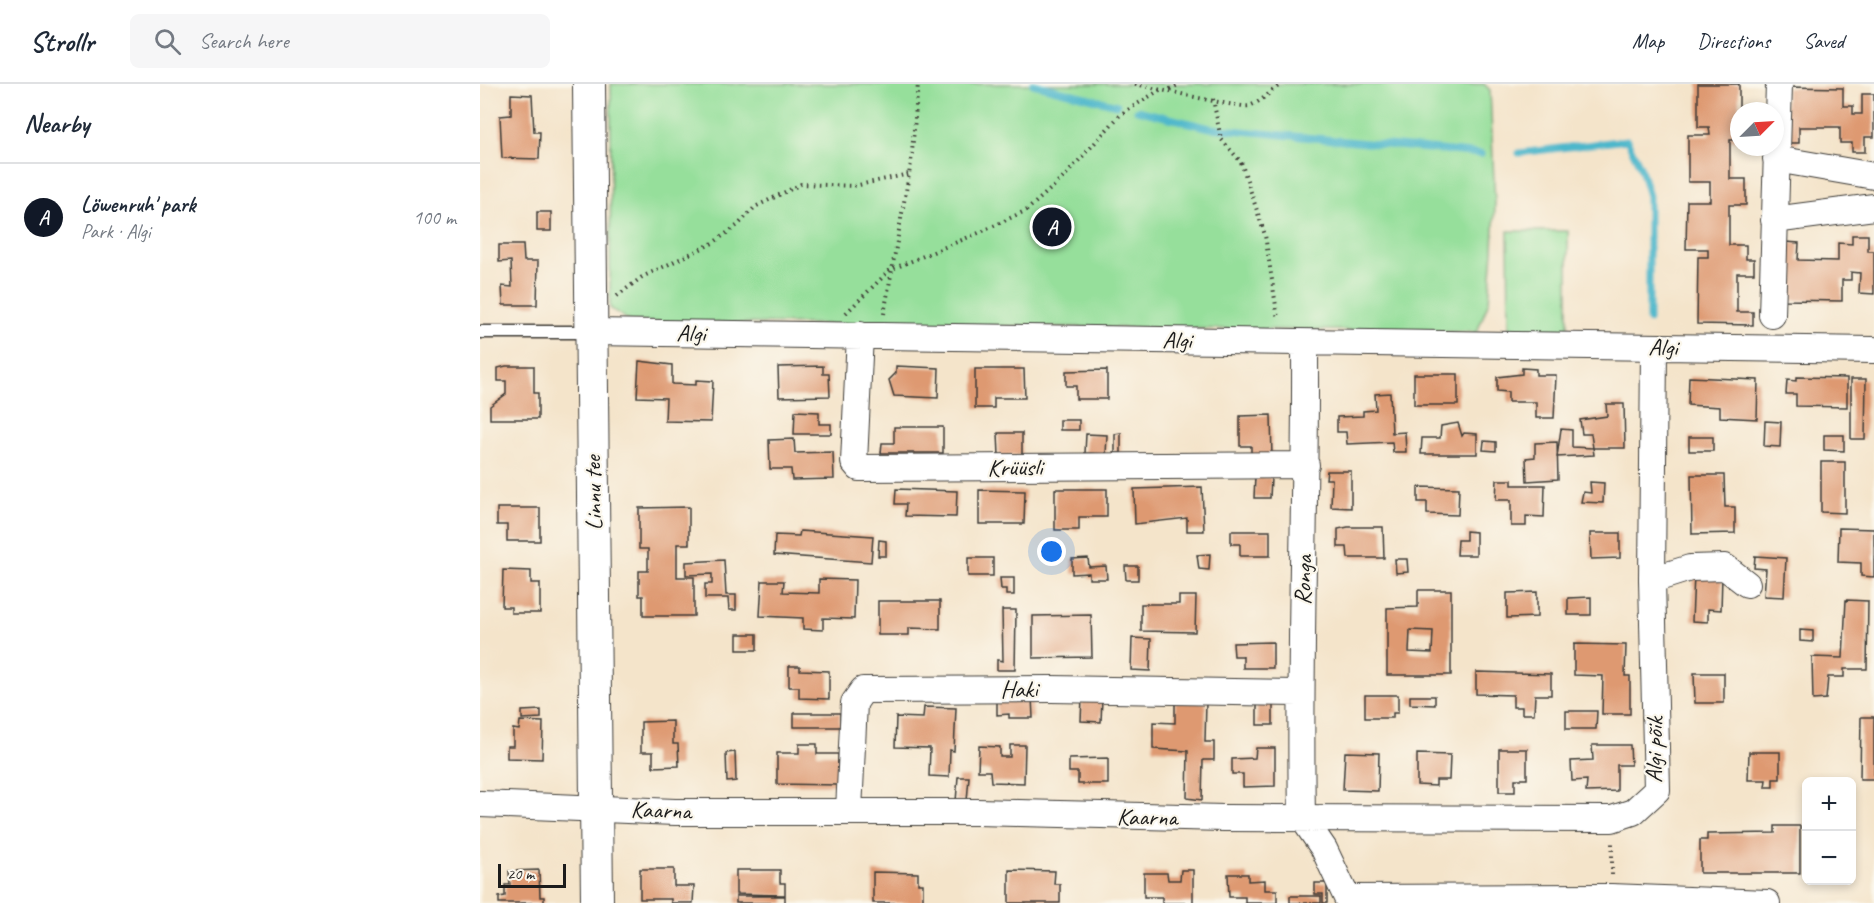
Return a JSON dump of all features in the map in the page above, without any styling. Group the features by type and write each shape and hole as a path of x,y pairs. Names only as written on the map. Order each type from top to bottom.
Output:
{"street":[{"name":"Linnu tee","path":"589,84 590,332 598,807 597,903"},
{"path":"1772,315 1779,84"},
{"path":"1776,159 1874,176"},
{"path":"1774,220 1874,207"},
{"name":"Algi","path":"590,332 1874,350"},
{"name":"Krüüsli","path":"871,335 854,462 859,468 1306,465"},
{"name":"Ronga","path":"1302,817 1299,693 1306,465 1305,343"},
{"name":"Algi põik","path":"1302,817 1612,819 1633,812 1657,790 1652,580 1654,347"},
{"path":"1652,580 1690,568 1725,567 1747,584"},
{"name":"Haki","path":"849,811 854,703 863,690 1051,689 1299,693"},
{"name":"Kaarna","path":"480,804 598,807 675,812 849,811 1224,819 1302,817"},
{"path":"1302,817 1324,849 1347,897 1562,900 1611,897 1767,903"}],"lane":[{"name":"Algi","path":"480,332 590,332"}],"path":[{"path":"871,335 890,270 909,174 918,84"},
{"path":"1135,84 1183,96 1213,99 1247,107 1258,102 1281,84"},
{"path":"1170,91 1180,84"},
{"path":"832,335 850,308 890,270 981,232 1026,210 1063,178 1121,114 1160,90"},
{"path":"1213,99 1221,139 1241,162 1266,235 1277,314"},
{"path":"613,302 642,277 713,243 738,225 755,207 801,184 854,186 909,174"},
{"path":"1611,897 1612,819"}],"green space":[{"path":"611,84 1484,84 1490,90 1495,205 1489,301 1477,332 631,322 610,308"},
{"path":"1508,231 1568,231 1568,330 1509,330"}],"building":[{"path":"1698,84 1739,84 1739,102 1730,102 1730,179 1746,179 1746,205 1729,205 1729,245 1746,245 1746,259 1754,259 1754,273 1737,273 1737,312 1753,312 1753,325 1697,324 1698,257 1708,257 1708,249 1686,249 1687,201 1710,201 1710,182 1688,182 1688,135 1710,135 1709,127 1698,127"},
{"path":"1786,87 1843,88 1843,106 1853,106 1853,114 1862,114 1862,94 1874,94 1874,137 1865,137 1865,152 1852,152 1852,143 1840,143 1840,127 1799,127 1799,143 1785,143"},
{"path":"511,94 532,95 534,132 540,132 539,159 502,158 500,116 511,115"},
{"path":"537,212 551,212 551,231 537,231"},
{"path":"1852,235 1868,235 1868,251 1874,251 1874,294 1859,293 1860,273 1851,272 1851,280 1842,280 1842,301 1785,300 1786,242 1799,243 1798,260 1838,261 1838,243 1852,244"},
{"path":"499,245 523,245 524,261 538,261 537,305 503,305 502,286 512,287 511,261 499,262"},
{"path":"639,361 672,365 672,384 696,385 696,380 713,381 711,422 665,421 666,398 637,397"},
{"path":"534,366 534,393 538,393 538,419 490,419 490,406 506,394 506,381 498,381 498,368"},
{"path":"823,366 823,374 829,374 830,396 779,397 778,367"},
{"path":"896,366 939,368 938,398 894,396 889,380 896,373"},
{"path":"1522,368 1536,369 1536,375 1556,375 1554,418 1536,418 1536,402 1508,402 1508,392 1497,391 1497,377 1522,374"},
{"path":"975,369 1024,369 1025,398 994,398 994,408 975,408"},
{"path":"1107,370 1107,399 1076,399 1076,386 1066,386 1066,371"},
{"path":"1414,374 1458,374 1458,405 1414,405"},
{"path":"1689,377 1758,380 1757,419 1720,417 1720,407 1688,405"},
{"path":"1796,377 1847,378 1847,407 1796,406 1796,394 1786,394 1787,380 1796,381"},
{"path":"1851,379 1866,379 1865,439 1851,439"},
{"path":"1390,393 1392,433 1405,432 1406,452 1393,452 1392,442 1347,444 1346,432 1337,432 1337,417 1363,416 1363,411 1376,410 1375,394"},
{"path":"1606,404 1624,404 1625,448 1593,448 1591,434 1582,434 1580,420 1607,416"},
{"path":"795,411 819,412 819,424 831,424 831,434 794,434"},
{"path":"1271,415 1272,459 1251,459 1251,446 1240,446 1240,416"},
{"path":"1060,420 1079,420 1079,430 1060,430"},
{"path":"1765,421 1781,422 1780,447 1764,446"},
{"path":"1458,423 1462,436 1464,433 1477,434 1477,454 1421,454 1422,438 1440,438 1441,426"},
{"path":"894,427 943,427 943,453 881,453 882,443 894,443"},
{"path":"1561,429 1572,430 1572,447 1593,448 1594,455 1557,457"},
{"path":"998,433 1022,433 1022,455 999,456"},
{"path":"1121,433 1121,453 1115,453 1115,434"},
{"path":"1086,434 1107,435 1106,454 1085,453"},
{"path":"1824,435 1844,435 1844,451 1824,450"},
{"path":"1689,437 1713,437 1713,451 1689,451"},
{"path":"794,439 795,453 833,452 834,479 792,480 791,469 770,469 769,440"},
{"path":"1484,441 1496,442 1496,451 1483,450"},
{"path":"1557,442 1558,479 1527,481 1526,458 1535,457 1535,443"},
{"path":"1821,462 1845,462 1845,513 1821,512"},
{"path":"1327,471 1351,471 1351,508 1331,507 1332,479 1326,479"},
{"path":"1691,475 1724,475 1725,507 1735,507 1735,533 1692,534"},
{"path":"1255,477 1271,478 1270,498 1254,498"},
{"path":"1497,480 1512,480 1512,485 1545,485 1544,517 1526,516 1526,526 1511,526 1511,500 1496,500"},
{"path":"1590,482 1604,483 1603,503 1581,502 1583,492 1591,493"},
{"path":"1202,487 1204,531 1187,531 1187,518 1135,524 1134,489"},
{"path":"1418,487 1459,488 1458,515 1427,514 1427,502 1418,502"},
{"path":"896,489 957,491 956,517 905,516 906,504 895,504"},
{"path":"1055,489 1107,489 1107,517 1079,517 1079,530 1055,530"},
{"path":"979,490 1025,491 1024,524 979,524"},
{"path":"689,507 689,544 677,544 677,577 694,577 694,616 643,616 643,596 639,596 639,571 648,571 648,549 639,549 639,508"},
{"path":"497,508 540,508 540,541 507,541 507,525 497,525"},
{"path":"1383,527 1384,558 1348,558 1347,547 1338,547 1338,529"},
{"path":"1839,528 1874,529 1874,577 1861,576 1861,563 1838,562"},
{"path":"800,531 873,536 871,562 774,555 775,535 799,536"},
{"path":"1231,531 1270,531 1270,556 1240,556 1240,544 1231,544"},
{"path":"1466,531 1476,532 1476,555 1457,555 1458,540 1466,540"},
{"path":"1590,533 1620,533 1620,558 1591,559"},
{"path":"879,540 886,541 886,556 878,556"},
{"path":"1210,554 1209,570 1199,569 1197,555"},
{"path":"1755,556 1786,558 1784,597 1764,596 1766,569 1754,568"},
{"path":"968,558 993,558 993,576 968,576"},
{"path":"1088,558 1089,567 1106,566 1107,579 1089,579 1089,573 1072,574 1072,559"},
{"path":"1395,559 1407,559 1408,572 1396,573"},
{"path":"724,560 726,595 736,595 736,610 729,610 728,598 705,598 705,584 712,584 712,574 686,575 686,562"},
{"path":"1125,566 1138,566 1138,580 1126,580"},
{"path":"503,570 531,571 531,583 540,583 540,613 511,613 511,607 502,607"},
{"path":"1694,575 1722,576 1721,610 1708,609 1708,622 1692,621"},
{"path":"1000,578 1014,578 1014,595 1006,595 1006,589 1001,589"},
{"path":"819,579 855,580 854,619 823,618 823,630 803,629 803,618 760,616 762,581 784,581 783,592 819,593"},
{"path":"1418,590 1451,590 1451,675 1387,675 1387,608 1418,607","holes":["1410,630 1433,631 1432,653 1409,652"]},
{"path":"1537,592 1537,617 1507,618 1507,593"},
{"path":"1179,596 1196,596 1195,632 1141,631 1141,604 1179,604"},
{"path":"1591,597 1591,615 1568,615 1568,598"},
{"path":"1846,600 1868,601 1867,669 1844,669 1844,677 1828,677 1826,699 1813,700 1812,657 1843,658"},
{"path":"878,601 940,601 940,629 909,628 909,635 878,635"},
{"path":"1002,610 1016,610 1015,670 997,670 997,660 1003,661"},
{"path":"1091,615 1092,657 1033,658 1033,616"},
{"path":"1800,630 1813,631 1813,642 1800,641"},
{"path":"737,634 757,634 757,650 737,650"},
{"path":"1132,638 1151,639 1150,671 1131,670"},
{"path":"1273,642 1273,668 1243,668 1243,656 1234,656 1233,643"},
{"path":"1574,644 1626,645 1625,676 1630,676 1630,714 1602,714 1603,676 1574,675"},
{"path":"789,666 800,666 800,670 829,671 829,699 799,698 799,687 789,687"},
{"path":"1476,672 1551,674 1551,695 1535,695 1534,714 1522,714 1522,707 1513,707 1513,695 1476,694"},
{"path":"1694,673 1724,673 1724,703 1695,703"},
{"path":"1365,695 1398,695 1398,713 1393,713 1393,718 1365,718"},
{"path":"1410,696 1435,696 1435,705 1410,704"},
{"path":"1032,697 1033,718 1009,718 1009,714 997,715 997,698"},
{"path":"1082,698 1102,699 1101,722 1081,721"},
{"path":"1175,702 1206,702 1205,742 1214,742 1214,760 1203,760 1202,800 1187,798 1188,751 1153,749 1153,722 1175,723"},
{"path":"1257,704 1273,704 1273,725 1257,725"},
{"path":"924,707 956,708 954,751 950,750 949,777 929,776 930,748 895,747 896,717 923,718"},
{"path":"541,710 541,718 522,719 522,711"},
{"path":"1566,711 1597,711 1596,729 1566,729"},
{"path":"794,713 840,713 840,727 794,727"},
{"path":"1861,717 1874,717 1874,779 1860,779"},
{"path":"520,721 543,722 542,759 507,758 507,746 513,746 513,729 519,730"},
{"path":"673,721 673,744 678,744 679,766 653,767 653,752 641,752 641,722"},
{"path":"799,744 817,744 817,754 838,754 838,785 777,784 777,753 799,753"},
{"path":"1010,745 1025,745 1024,783 991,782 990,771 978,771 979,746 1000,747 1000,757 1010,757"},
{"path":"1592,745 1630,745 1631,765 1617,765 1617,791 1586,792 1587,780 1572,781 1571,761 1593,760"},
{"path":"1256,748 1275,748 1275,786 1243,787 1243,774 1232,774 1232,759 1255,758"},
{"path":"1499,749 1527,749 1527,779 1515,779 1515,792 1499,792"},
{"path":"735,752 736,781 727,782 726,753"},
{"path":"1345,752 1379,753 1378,791 1343,790"},
{"path":"1749,752 1780,752 1780,779 1773,779 1773,787 1765,787 1766,780 1748,780"},
{"path":"1417,754 1450,755 1449,780 1436,780 1436,786 1417,785"},
{"path":"1108,758 1108,784 1078,784 1078,772 1069,772 1069,759"},
{"path":"958,777 969,777 967,801 956,801"},
{"path":"1775,826 1800,826 1800,873 1700,873 1700,840 1707,840 1707,834 1775,833"},
{"path":"640,869 674,869 674,886 694,886 693,903 671,903 671,899 640,899"},
{"path":"539,870 540,897 544,897 544,903 499,903 499,897 505,896 505,885 510,885 509,871"},
{"path":"736,870 780,870 780,883 785,883 785,895 736,894"},
{"path":"1009,870 1055,871 1054,884 1060,884 1060,903 1009,903"},
{"path":"1181,870 1193,870 1193,903 1162,903 1162,897 1144,897 1144,873 1167,873 1168,880 1180,880"},
{"path":"873,872 918,873 918,884 923,884 923,903 873,903"},
{"path":"1228,874 1248,874 1248,881 1265,880 1265,890 1277,890 1277,903 1245,903 1245,897 1229,897"},
{"path":"1315,883 1327,883 1327,903 1323,903 1323,894 1315,894"},
{"path":"736,896 785,896 785,903 736,903"},
{"path":"1290,896 1321,896 1321,903 1290,903"}],"waterway":[{"path":"1033,84 1117,105"},
{"path":"1137,110 1210,128 1481,154"},
{"path":"1519,153 1627,140 1640,166 1649,196 1649,320"}],"place":[{"name":"Löwenruh' park","path":"1052,227"}]}
